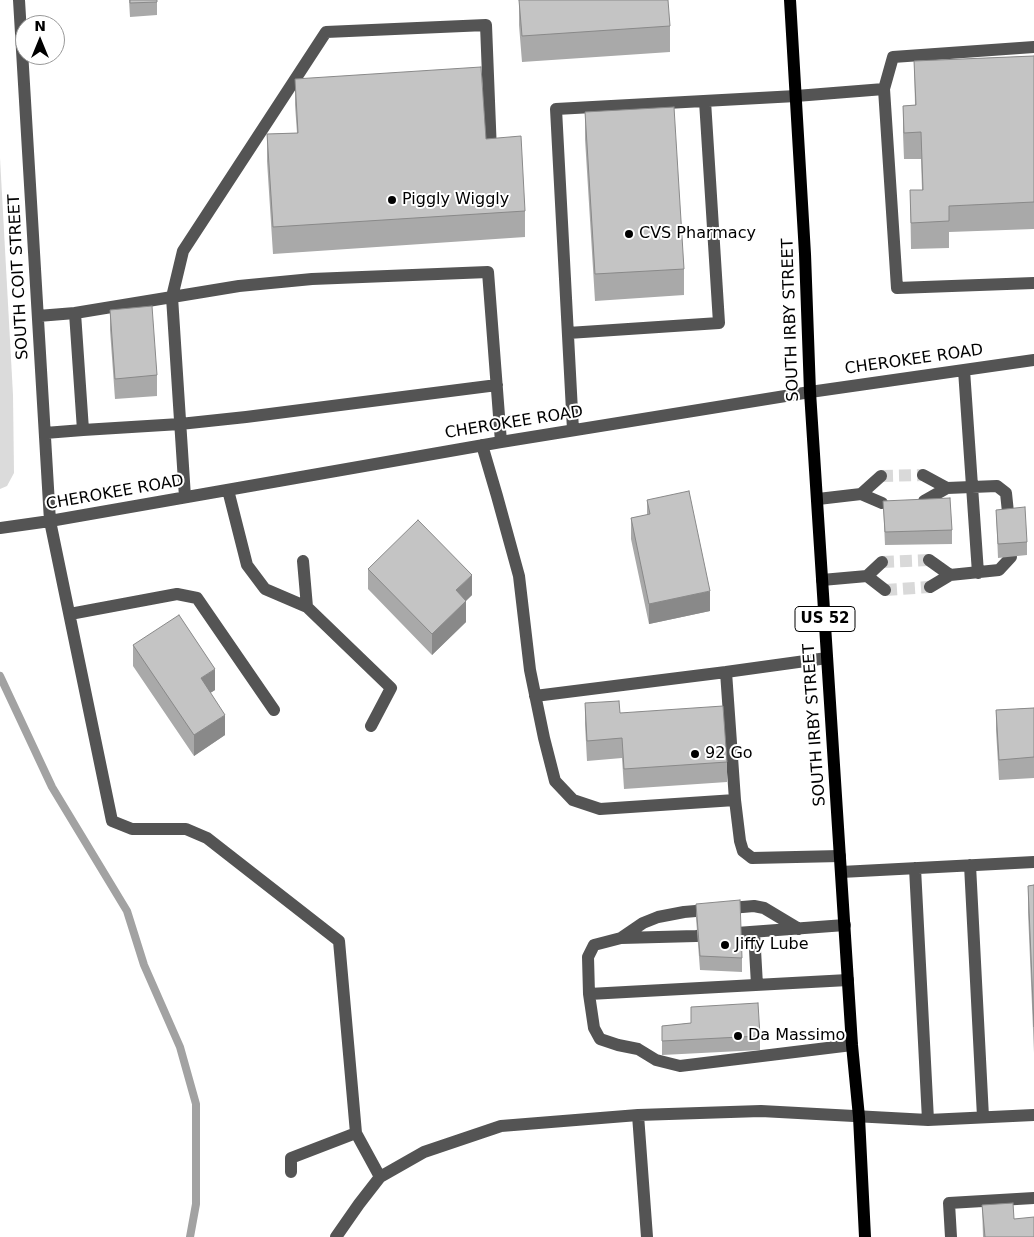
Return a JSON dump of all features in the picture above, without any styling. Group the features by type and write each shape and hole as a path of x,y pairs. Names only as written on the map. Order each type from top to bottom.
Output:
{"main road":[{"name":"SOUTH IRBY STREET","path":"790,0 805,254 810,392 852,1045 859,1117 865,1237"}],"street":[{"name":"SOUTH COIT STREET","path":"19,0 50,521 112,821 132,829 186,828 207,838 338,941 356,1133"},
{"path":"185,497 172,297 183,251 326,32 486,25 491,152"},
{"path":"1034,47 893,57 884,89 896,288 1034,283"},
{"path":"573,430 556,109 796,96 884,89"},
{"path":"568,333 719,323 706,101"},
{"path":"38,316 75,314 239,286 312,278 488,272 501,442"},
{"path":"75,314 83,430"},
{"name":"CHEROKEE ROAD","path":"0,528 50,521 573,430 810,392 1034,360"},
{"path":"964,370 978,573"},
{"path":"44,433 180,424 497,385"},
{"path":"482,445 498,496 519,576 530,670 555,781 573,800 600,809 735,800"},
{"path":"923,475 947,488 997,486 1006,493 1010,522"},
{"path":"861,494 881,476"},
{"path":"924,501 947,488"},
{"path":"228,490 247,565 265,589 307,607 391,688 371,726"},
{"path":"818,499 861,494 882,504"},
{"path":"930,587 950,575 1000,570 1011,557"},
{"path":"929,560 950,575"},
{"path":"303,561 307,607"},
{"path":"822,580 868,576 882,562"},
{"path":"868,576 885,590"},
{"path":"70,614 177,594 197,598 274,710"},
{"path":"535,696 827,658"},
{"path":"726,672 735,800 740,841 744,851 752,858 840,856"},
{"path":"841,872 1034,862"},
{"path":"970,865 982,1117"},
{"path":"915,868 928,1120"},
{"path":"621,938 643,923 658,917 684,912 754,906 764,908 799,929"},
{"path":"845,925 696,936 621,938 594,944 588,957 589,994 594,1028 600,1038 618,1045 638,1049 656,1060 680,1066 852,1045"},
{"path":"754,932 757,985"},
{"path":"589,994 848,980"},
{"path":"336,1237 380,1177 424,1152 501,1126 638,1115 761,1111 928,1120 1034,1115"},
{"path":"638,1115 647,1237"},
{"path":"290,1172 290,1158 356,1133 380,1177"},
{"path":"952,1237 949,1203 1034,1198"}],"shaded area":[{"path":"0,158 13,395 14,473 7,486 0,489"}],"building":[{"path":"130,0 157,0 157,2 130,3"},
{"path":"519,0 668,0 670,26 522,36"},
{"path":"1034,56 1034,202 949,206 949,221 911,223 910,190 923,190 921,132 904,133 903,106 916,105 914,61"},
{"path":"481,67 486,139 521,136 525,211 273,227 267,134 298,133 295,79"},
{"path":"674,107 684,269 595,274 585,112"},
{"path":"152,306 157,375 115,379 110,310"},
{"path":"689,491 710,591 649,604 631,518 650,514 647,500"},
{"path":"950,498 952,530 885,532 883,501"},
{"path":"1025,507 1027,542 998,544 996,510"},
{"path":"418,520 472,575 456,590 466,601 432,634 368,569"},
{"path":"179,615 215,669 201,678 225,715 194,735 133,645"},
{"path":"619,701 620,713 723,706 727,762 624,769 622,738 587,741 585,703"},
{"path":"1034,708 1034,757 999,760 996,710"},
{"path":"1034,885 1034,1027 1028,886"},
{"path":"740,900 742,958 700,956 696,904"},
{"path":"758,1003 760,1036 662,1041 662,1026 691,1023 691,1007"},
{"path":"1013,1203 1014,1219 1034,1217 1034,1237 985,1237 982,1205"}],"waterway":[{"path":"0,676 52,787 127,911 144,965 180,1047 196,1104 196,1204 190,1237"}],"tunnel":[{"path":"881,476 923,475"},
{"path":"882,562 929,560"},
{"path":"885,590 930,587"}],"place":[{"name":"Piggly Wiggly","path":"392,200"},
{"name":"CVS Pharmacy","path":"629,234"},
{"name":"92 Go","path":"695,754"},
{"name":"Jiffy Lube","path":"725,945"},
{"name":"Da Massimo","path":"738,1036"}]}
